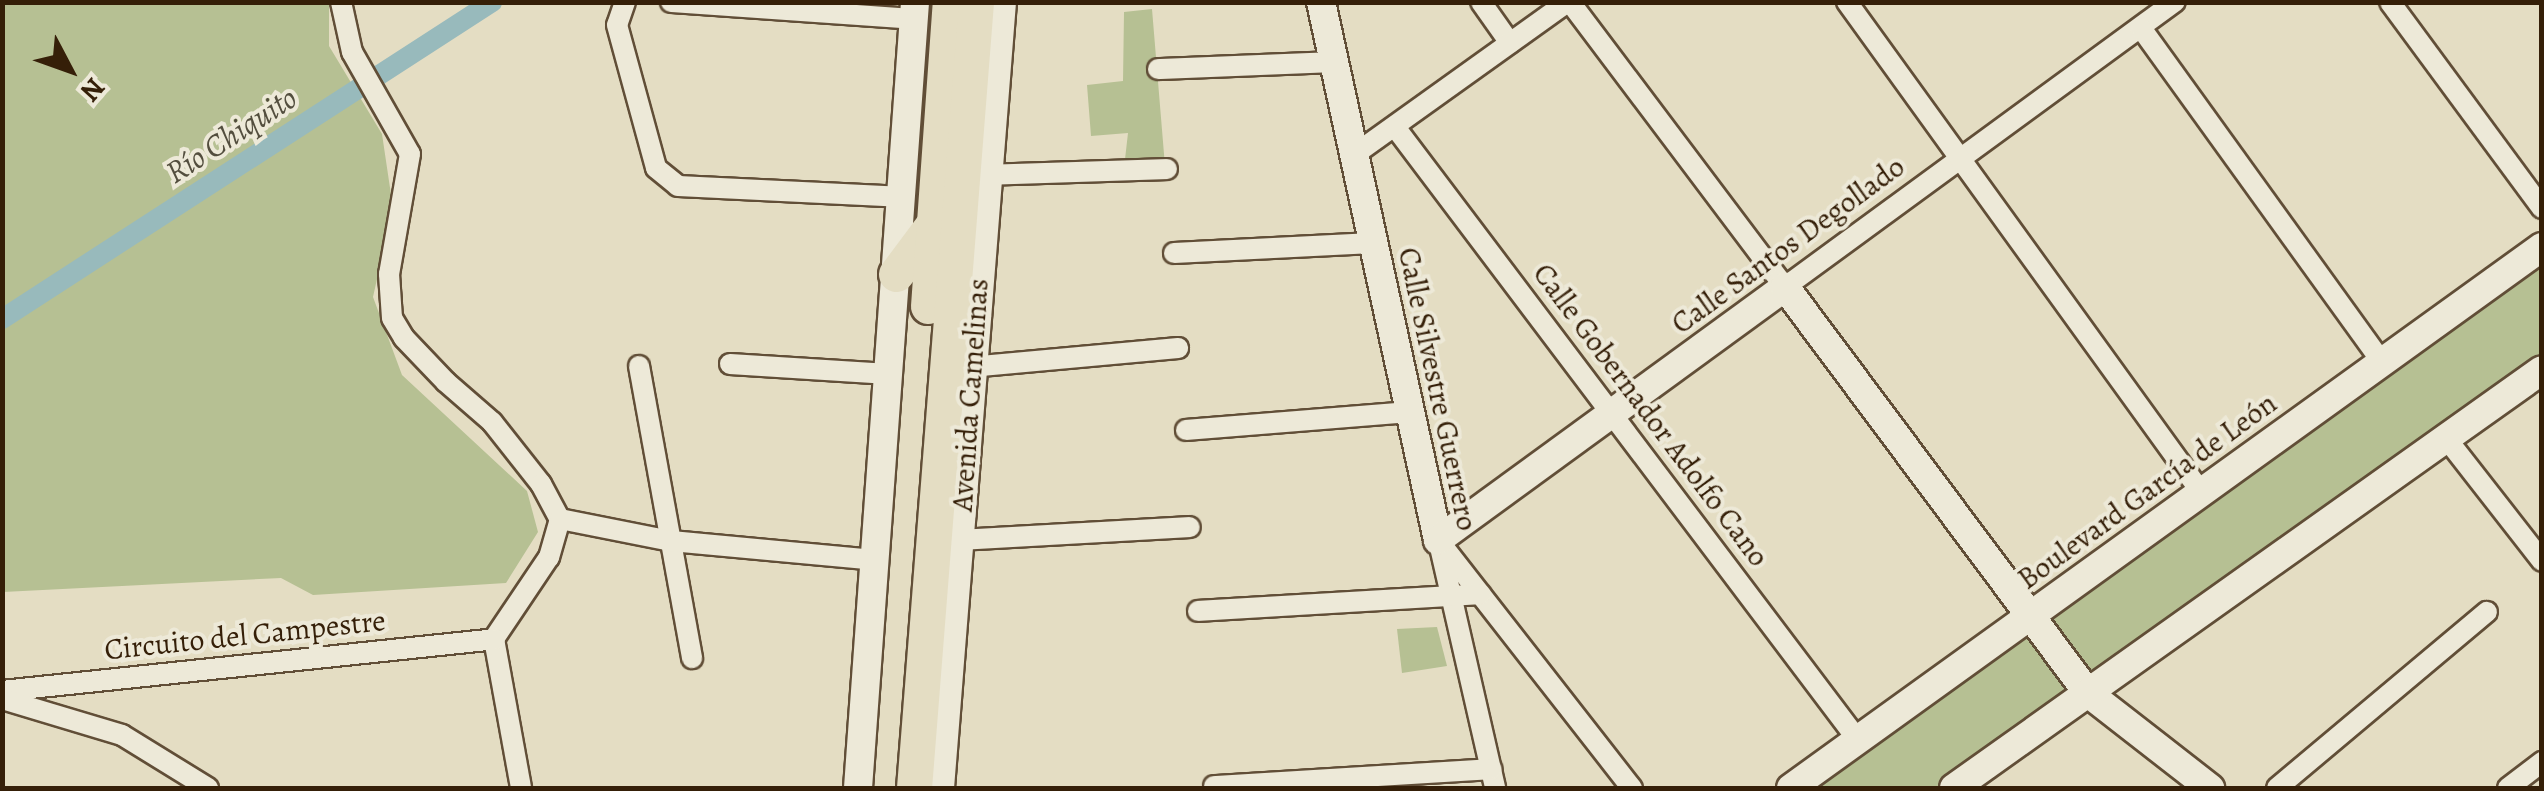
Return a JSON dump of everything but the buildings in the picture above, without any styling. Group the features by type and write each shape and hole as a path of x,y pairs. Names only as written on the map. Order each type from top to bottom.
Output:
{"highway":[{"name":"Avenida Camelinas","path":"914,788 946,232 950,2"},
{"name":"Avenida Camelinas","path":"893,788 946,232 976,2"},
{"path":"896,274 946,232 984,192"}],"street":[{"path":"341,2 352,52 372,81 410,154 389,274 392,318 446,382 492,422 540,484 560,519 550,557 494,639 521,788"},
{"path":"625,2 617,25 656,168 678,186 900,197"},
{"path":"670,2 914,11 858,788"},
{"name":"Avenida Camelinas","path":"940,788 970,367 1002,2"},
{"name":"Calle Silvestre Guerrero","path":"1321,2 1449,597 1493,779"},
{"path":"1481,2 1510,43"},
{"path":"1355,154 1568,2 2088,693 2206,787"},
{"path":"1847,2 2201,492"},
{"name":"Calle Santos Degollado","path":"1438,540 2175,2"},
{"path":"2390,2 2542,208"},
{"path":"2141,28 2382,362"},
{"path":"1158,69 1331,62"},
{"name":"Calle Gobernador Adolfo Cano","path":"1395,127 1858,740"},
{"path":"984,192 1167,169"},
{"path":"1174,253 1373,242"},
{"name":"Boulevard García de León","path":"1790,788 2542,247"},
{"path":"970,367 1178,348"},
{"path":"730,364 889,374"},
{"path":"639,366 692,658"},
{"path":"1954,788 2542,370"},
{"path":"1186,430 1412,412"},
{"path":"2446,438 2542,561"},
{"path":"560,519 671,541 874,560"},
{"path":"960,540 1190,527"},
{"path":"1438,540 1632,788"},
{"path":"1198,611 1480,594"},
{"path":"2277,788 2488,612"},
{"name":"Circuito del Campestre","path":"2,691 494,639"},
{"path":"2,700 122,735 208,788"},
{"path":"2508,788 2542,762"},
{"path":"1214,786 1493,779"}],"green space":[{"path":"2,3 329,3 329,46 382,134 393,208 373,297 402,375 527,491 538,532 506,583 313,595 281,578 3,592"},
{"path":"1152,9 1165,166 1124,168 1128,133 1091,136 1087,85 1123,81 1124,12"},
{"path":"2541,264 2541,354 1941,788 1817,788"},
{"path":"1437,627 1447,666 1402,673 1397,629"}],"waterway":[{"name":"Río Chiquito","path":"2,319 492,2"}]}
